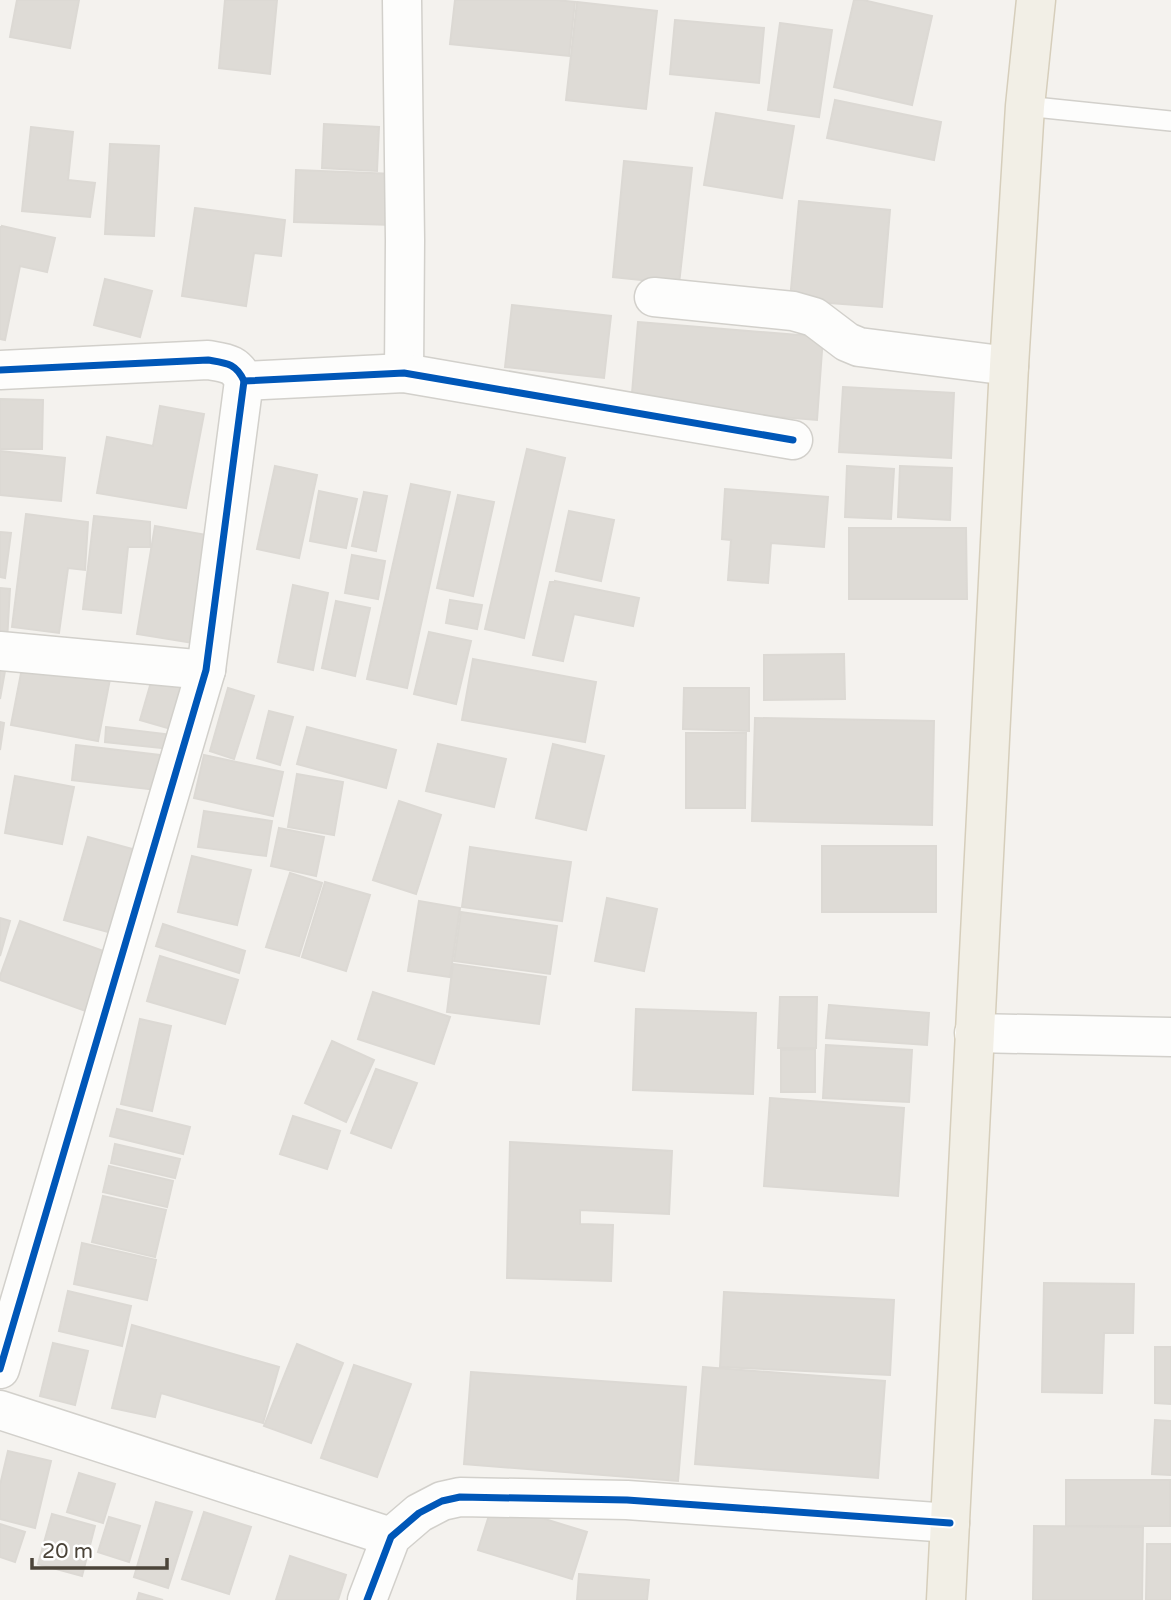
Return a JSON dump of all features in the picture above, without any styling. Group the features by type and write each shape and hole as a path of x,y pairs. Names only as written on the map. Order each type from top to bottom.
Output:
{"main road":[{"path":"946,1600 1009,366 1025,106 1036,0"}],"street":[{"path":"402,0 404,373"},
{"path":"654,297 793,311 814,317 846,342 859,347 1009,366"},
{"path":"0,370 208,360 232,365 244,381 206,670 0,1369"},
{"path":"244,381 404,373 793,440"},
{"path":"0,651 206,670"},
{"path":"974,1033 1171,1037"},
{"path":"0,1410 391,1537"},
{"path":"367,1600 391,1537 419,1513 442,1501 460,1497 627,1500 950,1523"}],"lane":[{"path":"1025,106 1171,121"}],"building":[{"path":"17,0 79,0 70,48 10,37"},
{"path":"225,0 277,0 270,74 219,68"},
{"path":"455,0 575,2 569,56 450,44"},
{"path":"854,0 932,16 912,105 834,87"},
{"path":"577,2 657,11 646,109 566,100"},
{"path":"675,20 764,28 759,83 670,74"},
{"path":"780,23 832,30 819,117 768,110"},
{"path":"835,100 941,122 934,160 827,138"},
{"path":"716,113 794,126 782,198 704,185"},
{"path":"324,124 379,127 377,171 322,168"},
{"path":"31,127 73,132 68,180 95,183 90,217 22,211"},
{"path":"110,144 159,146 154,236 105,234"},
{"path":"624,161 692,168 679,284 613,277"},
{"path":"296,170 394,174 393,225 294,222"},
{"path":"799,201 890,210 882,307 790,300"},
{"path":"195,208 285,220 281,256 254,253 246,306 182,296"},
{"path":"2,226 55,238 47,272 20,266 5,340 0,339"},
{"path":"105,279 152,291 140,337 94,325"},
{"path":"512,305 611,316 604,378 505,367"},
{"path":"638,322 823,337 817,420 631,405"},
{"path":"843,387 954,393 951,458 839,452"},
{"path":"0,399 43,400 42,449 0,449"},
{"path":"160,406 204,414 186,508 97,493 107,437 153,446"},
{"path":"527,449 565,458 524,638 485,629"},
{"path":"0,451 65,458 61,501 0,495"},
{"path":"275,466 317,475 299,558 257,549"},
{"path":"847,466 894,469 891,519 845,517"},
{"path":"900,466 952,468 950,520 898,517"},
{"path":"411,484 450,492 407,688 367,679"},
{"path":"725,489 828,497 824,547 771,543 768,583 728,580 731,540 722,539"},
{"path":"319,491 357,499 346,548 310,541"},
{"path":"364,492 387,496 376,551 352,546"},
{"path":"458,495 494,502 473,596 437,588"},
{"path":"569,511 614,520 601,581 556,571"},
{"path":"26,514 88,522 85,570 68,568 59,633 12,627"},
{"path":"94,516 150,522 150,547 128,547 121,613 83,609"},
{"path":"155,526 218,537 200,644 137,634"},
{"path":"849,528 966,528 967,599 849,599"},
{"path":"0,532 11,533 5,578 0,577"},
{"path":"352,555 385,561 378,599 345,593"},
{"path":"550,582 639,598 633,626 574,614 563,661 533,655"},
{"path":"293,585 328,593 313,670 278,662"},
{"path":"0,588 10,589 7,641 0,640"},
{"path":"450,600 482,605 477,629 446,623"},
{"path":"336,601 370,608 355,676 322,668"},
{"path":"429,632 471,641 456,704 414,694"},
{"path":"844,654 845,699 764,700 764,655"},
{"path":"473,659 596,682 585,742 462,720"},
{"path":"23,663 110,679 98,741 11,725"},
{"path":"0,670 5,671 0,699"},
{"path":"154,672 192,683 178,731 140,720"},
{"path":"228,688 254,696 234,759 210,751"},
{"path":"684,688 749,688 749,731 683,729"},
{"path":"269,711 293,717 280,765 257,758"},
{"path":"755,718 934,721 932,825 752,821"},
{"path":"0,722 4,723 0,750"},
{"path":"106,727 182,736 180,750 105,742"},
{"path":"307,727 396,750 386,788 297,764"},
{"path":"686,733 746,733 745,808 686,808"},
{"path":"438,744 506,759 494,807 426,791"},
{"path":"553,744 604,756 586,830 536,818"},
{"path":"76,745 168,756 165,791 72,780"},
{"path":"204,755 283,772 273,816 194,798"},
{"path":"297,774 343,782 334,835 288,827"},
{"path":"15,776 74,787 62,844 5,833"},
{"path":"399,801 441,815 416,894 373,880"},
{"path":"204,811 272,821 266,856 198,847"},
{"path":"279,828 324,837 316,876 271,866"},
{"path":"88,837 147,853 123,936 64,920"},
{"path":"822,846 936,846 936,912 822,912"},
{"path":"470,847 571,862 562,921 462,907"},
{"path":"192,856 251,870 237,925 178,912"},
{"path":"290,873 322,883 299,956 266,947"},
{"path":"325,882 370,895 346,971 302,957"},
{"path":"607,898 657,909 644,971 595,961"},
{"path":"419,901 460,908 450,977 408,971"},
{"path":"461,912 557,926 550,974 454,961"},
{"path":"0,918 10,921 0,956"},
{"path":"20,921 112,954 91,1013 0,980"},
{"path":"163,924 245,951 239,973 156,946"},
{"path":"160,956 238,980 225,1024 147,1001"},
{"path":"453,964 546,977 539,1024 447,1012"},
{"path":"373,992 450,1017 434,1064 358,1039"},
{"path":"780,997 817,997 816,1048 778,1048"},
{"path":"829,1005 929,1013 927,1045 826,1038"},
{"path":"636,1009 756,1013 753,1094 633,1090"},
{"path":"140,1019 171,1026 152,1111 121,1104"},
{"path":"332,1041 374,1060 346,1122 305,1103"},
{"path":"826,1045 912,1050 909,1102 823,1098"},
{"path":"815,1049 815,1092 781,1092 781,1050"},
{"path":"376,1069 417,1083 391,1148 351,1133"},
{"path":"770,1098 904,1108 898,1196 764,1186"},
{"path":"117,1109 190,1127 183,1154 110,1136"},
{"path":"293,1116 340,1131 327,1169 280,1154"},
{"path":"510,1142 672,1151 669,1214 580,1210 580,1224 613,1225 611,1281 507,1278"},
{"path":"115,1144 180,1159 175,1178 111,1163"},
{"path":"109,1166 173,1181 167,1207 103,1192"},
{"path":"103,1196 166,1210 155,1257 92,1242"},
{"path":"82,1243 156,1260 147,1300 74,1284"},
{"path":"1044,1283 1134,1284 1133,1333 1104,1333 1102,1393 1042,1392"},
{"path":"68,1291 131,1306 122,1346 59,1331"},
{"path":"724,1292 894,1300 890,1375 720,1367"},
{"path":"132,1325 279,1367 263,1423 161,1393 155,1417 112,1408"},
{"path":"53,1343 88,1351 75,1405 40,1396"},
{"path":"297,1344 343,1363 311,1443 264,1426"},
{"path":"1155,1347 1171,1347 1171,1404 1155,1403"},
{"path":"354,1365 411,1384 377,1477 321,1458"},
{"path":"703,1367 885,1381 878,1478 695,1464"},
{"path":"471,1372 686,1387 678,1481 464,1464"},
{"path":"1155,1420 1171,1421 1171,1475 1152,1474"},
{"path":"8,1451 51,1461 35,1528 0,1519 0,1485"},
{"path":"79,1473 115,1484 103,1523 67,1512"},
{"path":"1066,1480 1170,1480 1170,1526 1066,1526"},
{"path":"156,1502 192,1512 168,1588 134,1577"},
{"path":"493,1503 587,1532 572,1579 478,1550"},
{"path":"204,1512 251,1527 229,1594 182,1579"},
{"path":"52,1514 95,1526 82,1576 38,1564"},
{"path":"109,1517 140,1526 129,1562 98,1552"},
{"path":"0,1524 25,1532 15,1562 0,1557"},
{"path":"1034,1526 1143,1527 1142,1600 1033,1600"},
{"path":"1147,1544 1171,1544 1171,1600 1146,1600"},
{"path":"290,1556 346,1575 338,1600 276,1600"},
{"path":"579,1574 649,1580 647,1600 577,1600"},
{"path":"139,1593 163,1600 137,1600"}],"cycle path":[{"path":"0,370 208,360 234,367 244,381 206,670 0,1369"},
{"path":"244,381 404,373 793,440"},
{"path":"367,1600 391,1537 419,1513 442,1501 460,1497 627,1500 950,1523"}]}
